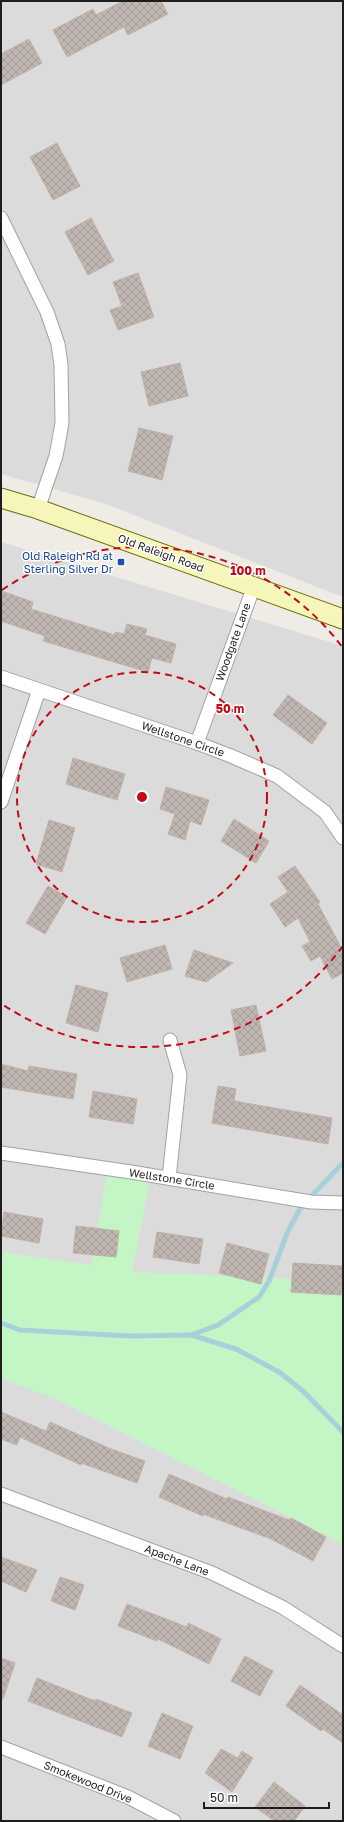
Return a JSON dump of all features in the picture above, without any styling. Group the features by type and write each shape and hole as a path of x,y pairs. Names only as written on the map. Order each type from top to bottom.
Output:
{"main road":[{"name":"Old Raleigh Road","path":"1,498 38,509 343,619"}],"street":[{"path":"1,218 47,312 58,344 61,365 62,423 56,456 38,509"},
{"name":"Woodgate Lane","path":"197,744 254,586"},
{"name":"Wellstone Circle","path":"1,677 231,756 277,776 325,812 343,838"},
{"path":"1,802 39,690"},
{"path":"169,1178 180,1075 170,1040"},
{"name":"Wellstone Circle","path":"1,1153 169,1178 311,1202 343,1203"},
{"name":"Apache Lane","path":"1,1494 212,1574 282,1607 343,1646"},
{"name":"Smokewood Drive","path":"1,1747 108,1789 174,1821"}],"shaded area":[{"path":"1,1 343,1 343,597 103,503 1,474"},
{"path":"1,542 343,646 343,1821 1,1821"}],"green space":[{"path":"108,1168 151,1175 132,1272 343,1281 343,1544 52,1397 1,1379 1,1252 91,1265"}],"building":[{"path":"123,1 161,1 168,14 128,35 124,27 67,57 53,30 93,9 96,15"},
{"path":"29,39 42,63 1,85 1,54"},
{"path":"57,143 80,186 53,200 30,157"},
{"path":"91,218 114,261 88,275 65,232"},
{"path":"138,273 154,317 118,330 110,310 122,306 113,282"},
{"path":"180,363 188,396 149,406 141,372"},
{"path":"139,428 173,436 162,480 128,471"},
{"path":"1,591 33,602 31,609 115,635 115,632 124,634 127,624 147,629 145,635 176,644 171,663 152,658 148,672 43,641 45,636 1,621"},
{"path":"288,695 327,723 312,744 273,715"},
{"path":"73,758 125,774 117,800 66,784"},
{"path":"166,787 209,800 201,825 190,821 185,840 168,834 175,814 160,809"},
{"path":"234,819 269,841 256,863 221,841"},
{"path":"49,820 75,828 62,872 36,864"},
{"path":"295,866 320,902 318,904 343,951 343,973 332,979 320,956 311,961 302,946 310,942 298,918 285,927 270,904 288,892 278,877"},
{"path":"48,886 67,897 45,934 26,923"},
{"path":"165,945 172,969 127,982 120,958"},
{"path":"194,950 233,963 206,982 185,976"},
{"path":"76,985 108,993 98,1032 66,1023"},
{"path":"256,1005 266,1051 240,1056 231,1010"},
{"path":"1,1064 28,1071 29,1066 77,1074 73,1099 1,1087"},
{"path":"218,1086 236,1089 234,1101 332,1118 328,1144 212,1123"},
{"path":"93,1091 137,1099 133,1124 89,1117"},
{"path":"4,1212 43,1219 39,1243 1,1236"},
{"path":"76,1226 119,1231 116,1257 73,1253"},
{"path":"157,1232 203,1239 199,1264 153,1257"},
{"path":"227,1243 269,1254 261,1284 219,1273"},
{"path":"293,1263 343,1266 341,1295 291,1292"},
{"path":"1,1412 46,1431 50,1422 111,1449 145,1461 137,1483 81,1463 81,1465 20,1437 17,1445 1,1439"},
{"path":"169,1474 227,1499 228,1497 289,1520 291,1518 326,1537 313,1561 271,1539 203,1514 203,1516 159,1497"},
{"path":"1,1557 37,1570 26,1592 1,1581"},
{"path":"60,1577 84,1585 75,1610 51,1601"},
{"path":"127,1604 187,1627 188,1623 221,1639 209,1664 158,1639 157,1641 118,1626"},
{"path":"245,1656 273,1671 260,1696 231,1681"},
{"path":"1,1658 15,1663 3,1699 1,1698"},
{"path":"37,1678 95,1701 96,1699 132,1713 122,1737 28,1701"},
{"path":"300,1685 343,1715 343,1743 323,1729 321,1731 286,1706"},
{"path":"162,1713 193,1726 180,1759 148,1746"},
{"path":"221,1749 238,1758 242,1751 253,1758 232,1792 205,1773"},
{"path":"274,1782 305,1806 294,1821 274,1821 255,1807"}],"waterway":[{"path":"191,1335 218,1325 259,1297 269,1281 288,1231 301,1207 343,1163"},
{"path":"1,1323 20,1330 130,1336 191,1335 236,1349 279,1372 303,1391 343,1432"}],"place":[{"name":"Old Raleigh Rd at Sterling Silver Dr","path":"121,562"}]}
